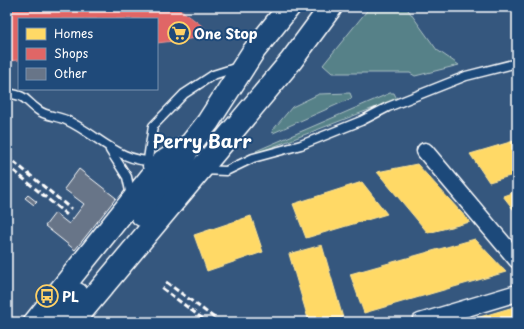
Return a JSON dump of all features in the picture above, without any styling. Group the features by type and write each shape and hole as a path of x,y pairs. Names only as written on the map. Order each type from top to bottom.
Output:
{"highway":[{"path":"55,322 156,198 176,170 190,145 250,58 289,7"},
{"path":"73,322 291,61 331,7"},
{"path":"35,322 137,194 157,161 190,145"},
{"path":"92,322 192,195 198,171"}],"street":[{"path":"425,151 517,260"},
{"path":"420,322 517,293"}],"lane":[{"path":"7,93 23,96 38,111 67,120 110,150 157,161 153,126 184,94 213,75 250,58"},
{"path":"198,171 226,171 253,158 301,145 341,129 388,107 466,76 517,63"},
{"path":"110,150 137,194"}],"green space":[{"path":"370,7 406,7 437,50 459,65 415,76 410,73 332,73 323,65"},
{"path":"350,93 352,98 273,133 272,131 292,107 319,94"},
{"path":"390,93 394,93 397,99 257,153 256,151"}],"building: Homes":[{"path":"517,140 517,174 489,182 470,154"},
{"path":"417,164 470,222 428,233 377,172"},
{"path":"362,182 387,214 306,238 293,204"},
{"path":"517,191 517,214 503,196"},
{"path":"251,216 263,252 207,271 194,235"},
{"path":"475,239 506,272 364,313 350,274"},
{"path":"322,245 343,318 327,322 309,322 289,254"},
{"path":"517,306 517,322 463,322"}],"building: Shops":[{"name":"One Stop","path":"7,7 177,7 205,28 198,38 158,43 158,18 18,18 18,60 7,61"}],"building: Other":[{"path":"79,169 116,198 75,250 45,226 55,213 69,224 84,204 64,189"},
{"path":"28,195 37,202 34,205 25,198"}],"railway":[{"path":"7,156 71,209"},
{"path":"7,165 67,215"},
{"path":"166,282 220,322"},
{"path":"162,288 207,322"}],"place":[{"name":"One Stop","path":"179,33"},
{"name":"PL","path":"47,296"}],"district":[{"name":"Perry Barr","path":"202,140"}]}
